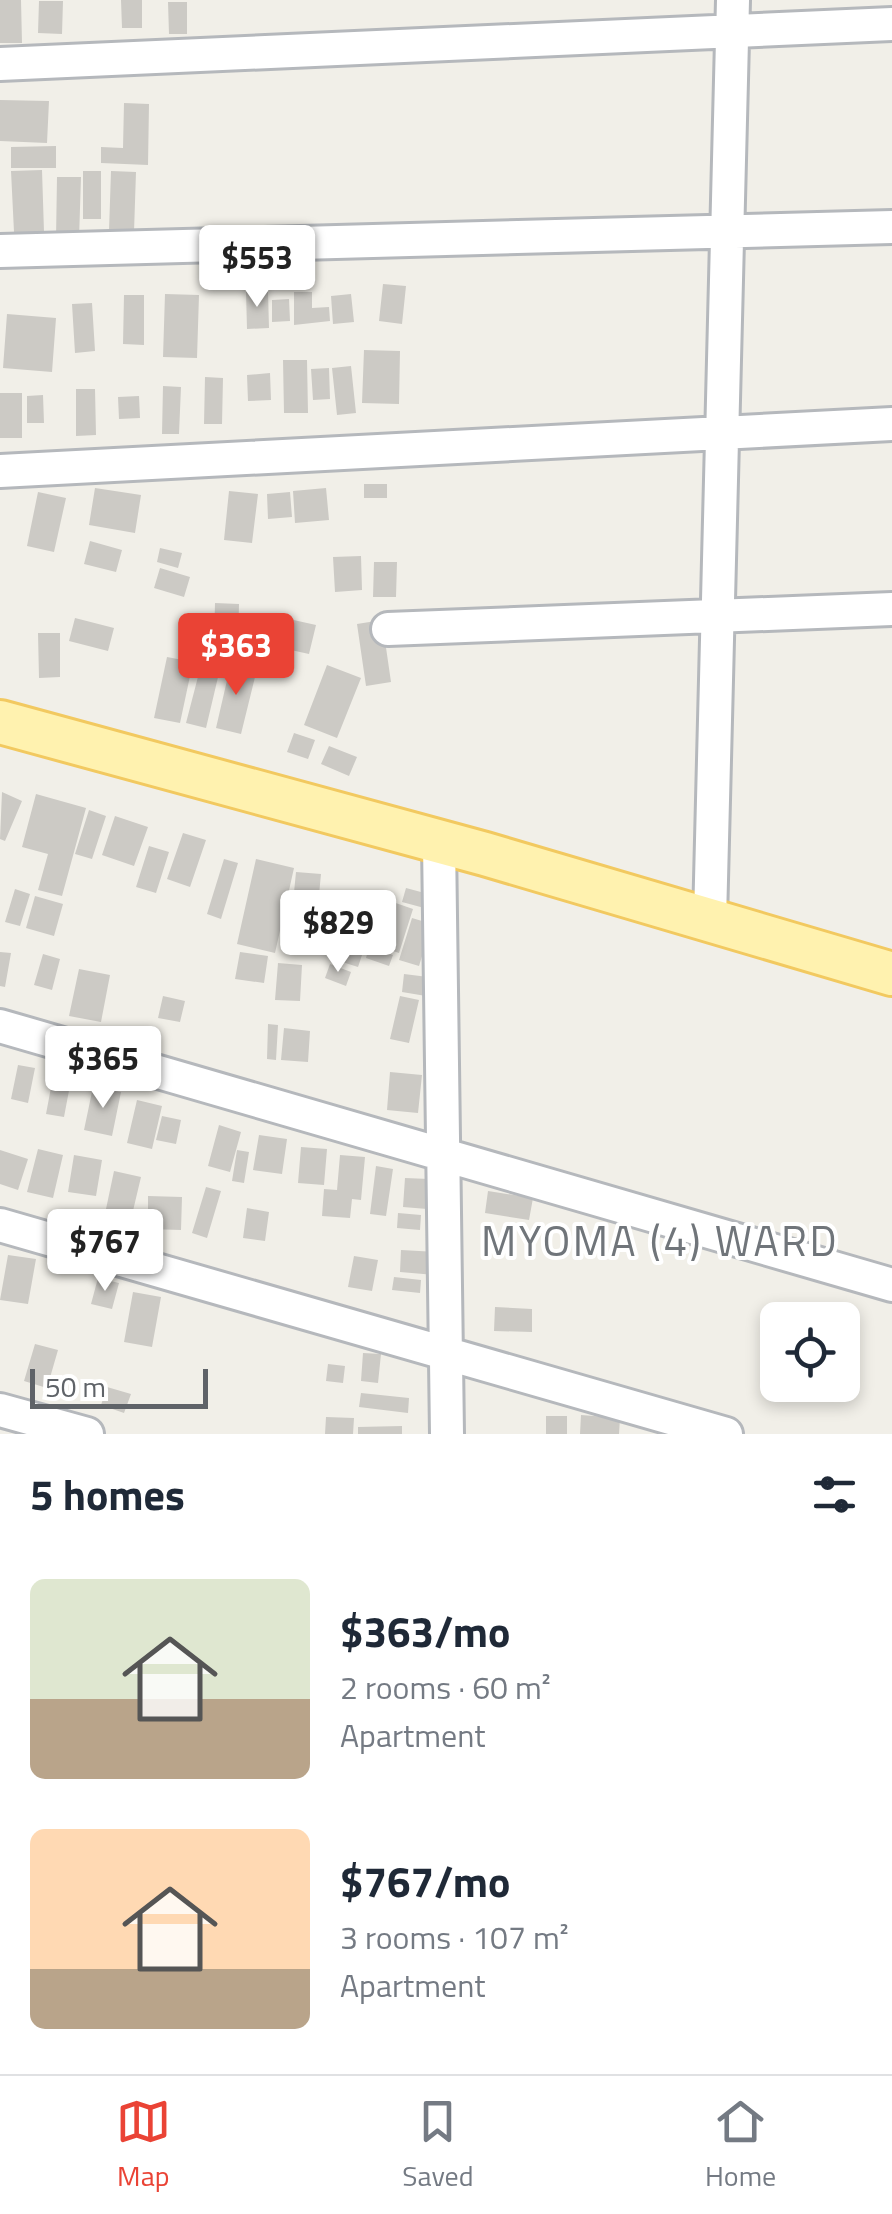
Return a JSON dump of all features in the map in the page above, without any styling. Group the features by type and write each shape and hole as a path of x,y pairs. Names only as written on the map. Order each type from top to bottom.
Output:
{"main road":[{"path":"0,722 439,842 892,974"}],"street":[{"path":"710,920 732,16"},
{"path":"0,64 732,16 892,24"},
{"path":"0,252 892,227"},
{"path":"0,470 892,424"},
{"path":"388,629 892,609"},
{"path":"439,842 448,1434"},
{"path":"0,1026 892,1284"},
{"path":"0,1225 726,1434"},
{"path":"0,1410 86,1434"}],"building":[{"path":"0,0 21,0 22,43 0,43"},
{"path":"121,0 142,0 142,28 122,28"},
{"path":"39,1 63,1 62,34 38,33"},
{"path":"168,2 187,2 187,34 169,34"},
{"path":"0,100 49,101 47,143 0,141"},
{"path":"124,103 149,104 148,165 101,163 101,147 123,148"},
{"path":"56,146 56,168 11,168 11,147"},
{"path":"42,170 44,232 14,232 11,171"},
{"path":"83,171 101,171 101,219 83,219"},
{"path":"111,171 136,172 134,232 109,231"},
{"path":"57,177 81,177 79,239 56,239"},
{"path":"383,284 406,286 402,324 379,321"},
{"path":"246,292 268,292 269,328 247,329"},
{"path":"294,292 312,292 312,308 329,307 330,321 294,325"},
{"path":"165,294 199,295 197,358 163,357"},
{"path":"351,294 354,322 333,324 331,296"},
{"path":"124,295 144,295 144,345 123,344"},
{"path":"289,299 290,321 272,322 272,300"},
{"path":"92,303 95,351 75,353 72,304"},
{"path":"7,314 56,318 52,372 3,368"},
{"path":"364,350 400,351 399,404 362,403"},
{"path":"283,360 307,360 308,413 284,413"},
{"path":"351,366 356,413 337,415 332,368"},
{"path":"329,368 330,399 313,400 311,369"},
{"path":"270,373 271,400 248,401 247,375"},
{"path":"205,377 223,378 222,424 204,424"},
{"path":"163,386 181,387 179,434 162,434"},
{"path":"76,389 95,389 96,435 76,436"},
{"path":"0,393 22,393 22,438 0,438"},
{"path":"43,395 44,423 27,423 27,396"},
{"path":"139,396 140,418 119,419 118,397"},
{"path":"364,484 387,484 387,498 364,498"},
{"path":"95,488 141,495 135,533 89,525"},
{"path":"326,488 329,520 295,523 293,491"},
{"path":"229,491 258,494 252,543 224,540"},
{"path":"38,492 66,498 54,552 27,546"},
{"path":"290,492 292,517 268,519 267,494"},
{"path":"90,541 122,550 116,572 84,564"},
{"path":"160,548 182,553 178,568 157,562"},
{"path":"361,556 362,590 335,592 333,557"},
{"path":"374,562 397,562 396,597 373,597"},
{"path":"160,568 190,577 184,597 154,588"},
{"path":"215,603 239,604 238,644 214,644"},
{"path":"75,618 114,628 108,651 69,641"},
{"path":"289,619 316,625 309,654 282,648"},
{"path":"382,620 391,682 366,686 357,624"},
{"path":"38,633 60,633 60,677 39,678"},
{"path":"232,650 254,653 253,665 230,661"},
{"path":"167,657 193,662 180,723 154,718"},
{"path":"231,663 257,669 241,734 216,728"},
{"path":"327,665 361,678 337,738 304,725"},
{"path":"200,669 219,673 206,728 186,723"},
{"path":"294,733 315,740 308,759 287,752"},
{"path":"329,746 357,757 349,776 321,764"},
{"path":"2,792 22,801 5,841 0,839"},
{"path":"36,794 86,808 62,896 38,890 48,854 22,847"},
{"path":"89,810 106,816 92,859 75,854"},
{"path":"115,816 148,827 134,866 102,855"},
{"path":"183,833 206,840 190,887 167,879"},
{"path":"149,846 169,852 156,893 136,887"},
{"path":"224,859 238,863 221,919 207,914"},
{"path":"256,859 294,868 275,953 237,944"},
{"path":"296,872 321,874 316,926 291,923"},
{"path":"406,888 432,895 428,909 402,902"},
{"path":"15,889 30,894 20,926 5,922"},
{"path":"325,890 345,892 341,929 321,927"},
{"path":"354,893 381,900 371,940 345,933"},
{"path":"35,896 63,904 54,936 26,928"},
{"path":"387,900 413,909 399,953 372,944"},
{"path":"412,918 432,924 419,966 399,960"},
{"path":"346,940 365,946 358,967 339,961"},
{"path":"369,947 393,955 389,966 366,958"},
{"path":"0,952 11,953 5,987 0,986"},
{"path":"240,952 268,956 264,983 235,979"},
{"path":"43,954 60,959 52,990 34,985"},
{"path":"278,963 302,965 300,1001 275,1000"},
{"path":"330,964 351,972 346,986 325,978"},
{"path":"79,969 110,975 101,1022 69,1016"},
{"path":"404,974 428,977 426,996 402,992"},
{"path":"163,996 185,1001 180,1022 158,1018"},
{"path":"400,996 419,1000 409,1043 390,1039"},
{"path":"268,1024 278,1025 276,1060 267,1059"},
{"path":"284,1028 310,1031 308,1062 281,1060"},
{"path":"18,1065 35,1068 28,1103 11,1099"},
{"path":"390,1072 422,1075 418,1113 387,1110"},
{"path":"53,1077 71,1080 64,1117 46,1114"},
{"path":"93,1087 121,1092 112,1136 84,1130"},
{"path":"137,1100 162,1106 152,1149 127,1143"},
{"path":"162,1116 181,1120 176,1144 156,1140"},
{"path":"219,1125 241,1132 230,1172 208,1166"},
{"path":"259,1135 287,1139 282,1174 253,1170"},
{"path":"301,1147 327,1149 324,1185 298,1183"},
{"path":"38,1149 63,1155 53,1198 27,1192"},
{"path":"0,1150 28,1159 18,1190 0,1184"},
{"path":"237,1150 249,1152 244,1183 232,1181"},
{"path":"74,1155 102,1160 96,1196 68,1192"},
{"path":"340,1155 365,1157 361,1200 352,1199 350,1218 322,1216 324,1189 337,1190"},
{"path":"376,1166 393,1169 386,1216 370,1214"},
{"path":"114,1171 141,1177 132,1215 106,1209"},
{"path":"405,1178 429,1179 427,1209 403,1207"},
{"path":"206,1187 221,1191 207,1238 192,1233"},
{"path":"488,1191 533,1198 529,1220 485,1213"},
{"path":"148,1196 182,1197 181,1230 148,1229"},
{"path":"247,1208 269,1212 265,1241 243,1238"},
{"path":"398,1213 421,1215 420,1230 397,1228"},
{"path":"401,1250 437,1252 435,1275 400,1272"},
{"path":"8,1255 36,1259 28,1304 0,1300"},
{"path":"354,1256 378,1260 372,1291 348,1287"},
{"path":"394,1277 421,1280 420,1293 392,1290"},
{"path":"98,1278 119,1283 112,1309 91,1304"},
{"path":"133,1292 161,1297 152,1347 124,1342"},
{"path":"495,1307 532,1309 532,1332 494,1331"},
{"path":"35,1344 58,1350 47,1388 24,1381"},
{"path":"363,1353 381,1354 378,1383 361,1381"},
{"path":"328,1364 345,1366 343,1383 326,1381"},
{"path":"107,1387 131,1394 124,1413 101,1405"},
{"path":"361,1393 409,1398 408,1413 359,1407"},
{"path":"581,1415 620,1418 619,1434 580,1434"},
{"path":"546,1416 567,1416 567,1434 546,1434"},
{"path":"326,1417 354,1418 353,1434 325,1434"},
{"path":"402,1426 402,1434 358,1434 358,1427"}],"district":[{"name":"MYOMA (4) WARD","path":"660,1240"}]}
